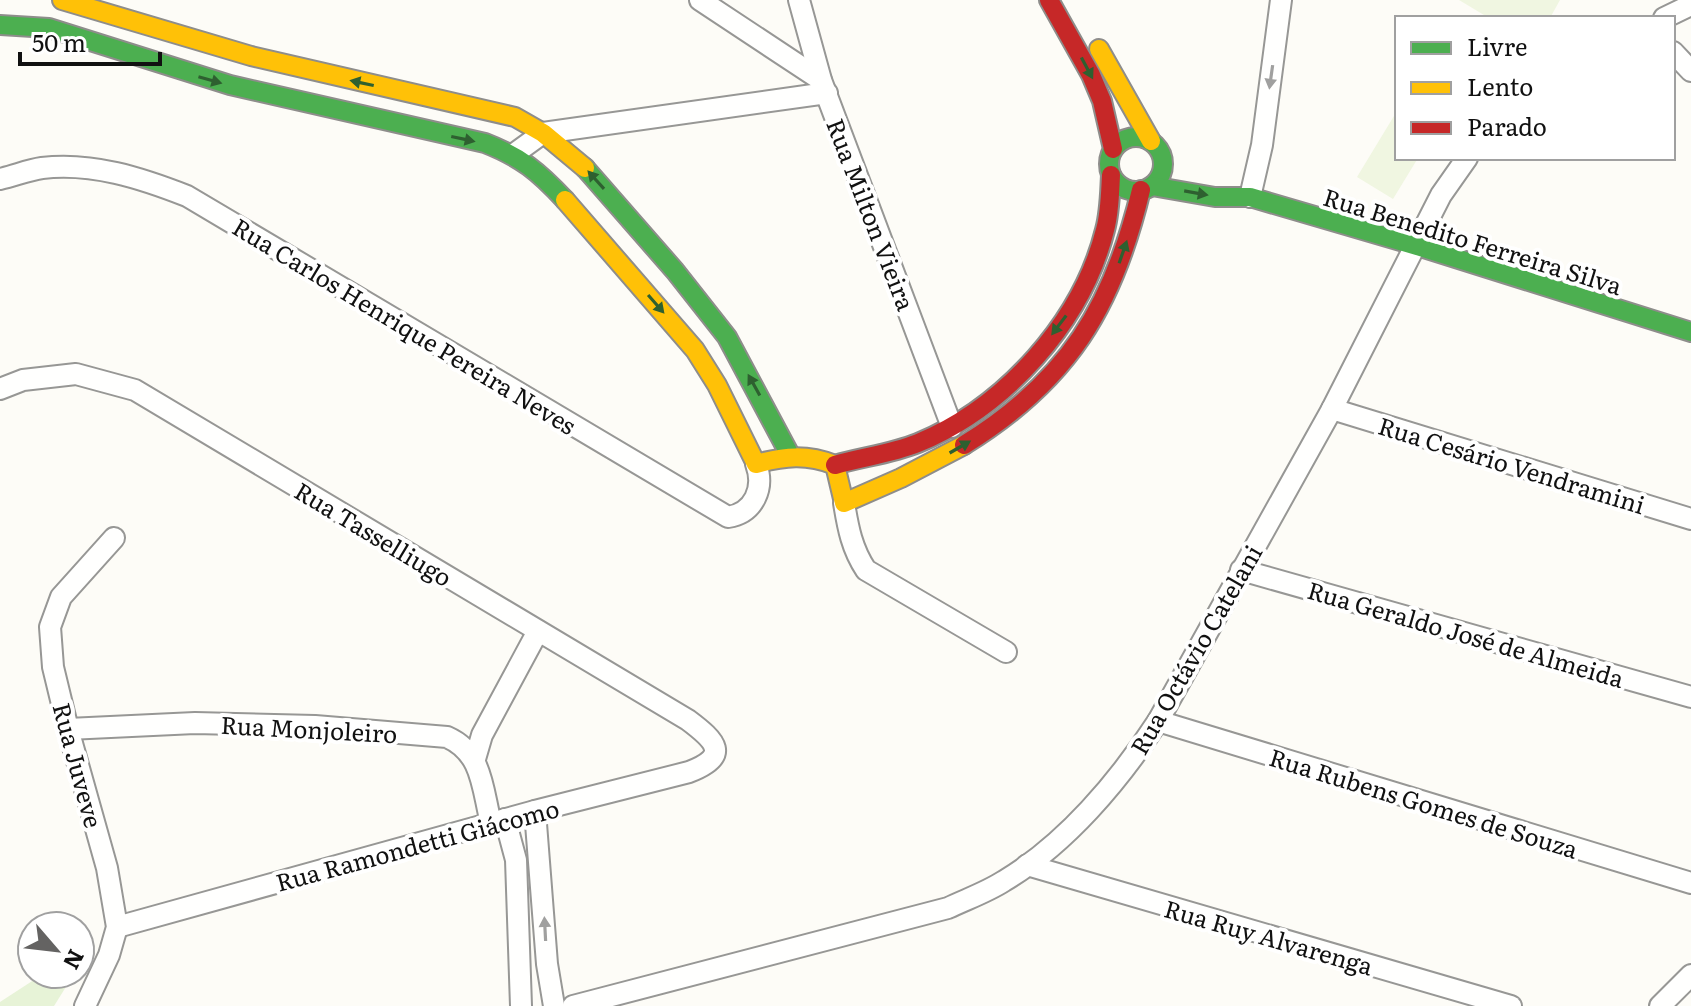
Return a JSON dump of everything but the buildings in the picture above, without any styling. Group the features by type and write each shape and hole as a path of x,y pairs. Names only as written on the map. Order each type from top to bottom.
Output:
{"street":[{"path":"62,0 102,6 163,32 305,70 515,117 543,133 588,171 675,271 727,337 790,455"},
{"path":"700,0 824,86"},
{"name":"Rua Milton Vieira","path":"799,0 824,86 952,427"},
{"path":"1049,0 1097,88 1113,149"},
{"path":"1245,196 1262,145 1281,0"},
{"path":"1668,16 1691,5"},
{"path":"0,25 49,28 151,63 230,85 485,143 514,154 541,174 695,350 717,385 756,464 790,455 805,455 835,465 883,454 919,443 952,427 990,399 1024,369 1065,319 1088,276 1104,234 1109,210 1110,157 1113,149 1131,137 1151,141"},
{"path":"1094,39 1151,141 1170,162 1159,179 1146,188 1129,190 1118,185 1111,175"},
{"path":"1675,54 1691,71"},
{"path":"514,154 543,133 824,86"},
{"name":"Rua Octávio Catelani","path":"573,1006 948,908 1004,882 1064,834 1135,756 1158,721 1332,409 1441,195 1466,160"},
{"name":"Rua Carlos Henrique Pereira Neves","path":"0,179 42,168 110,171 187,196 728,517 738,515 754,501 760,487 756,464"},
{"name":"Rua Benedito Ferreira Silva","path":"1215,177 1245,196 1414,245 1691,332"},
{"path":"844,503 891,483 985,432 1056,372 1088,327 1114,276 1146,188"},
{"name":"Rua Benedito Ferreira Silva","path":"1146,188 1215,197 1245,196"},
{"name":"Rua Tasselliugo","path":"0,389 23,380 76,374 135,390 688,720 710,737 716,747 714,758"},
{"name":"Rua Cesário Vendramini","path":"1332,409 1691,519"},
{"path":"883,454 891,473 891,483"},
{"path":"835,465 855,554 866,570 1006,652"},
{"name":"Rua Juveve","path":"85,1006 109,955 117,927 107,868 53,667 50,627 61,597 114,538"},
{"name":"Rua Geraldo José de Almeida","path":"1241,570 1691,697"},
{"path":"521,1006 516,860 475,759 482,735 538,631"},
{"name":"Rua Rubens Gomes de Souza","path":"1158,721 1691,883"},
{"name":"Rua Monjoleiro","path":"68,729 195,723 394,730 447,737 462,744 475,759"},
{"name":"Rua Ramondetti Giácomo","path":"117,927 498,821 689,772 714,758"},
{"path":"535,811 547,964 554,1006"},
{"name":"Rua Ruy Alvarenga","path":"1027,865 1511,1006"},
{"path":"1660,1006 1691,975"}],"green space":[{"path":"1459,0 1560,0 1551,16 1486,16"},
{"path":"1395,114 1395,160 1417,160 1393,199 1357,177"},
{"path":"18,990 64,990 54,1006 0,1006 0,1002"}],"traffic: fast":[{"path":"0,25 49,28 230,85 485,143 529,166 565,200"},
{"path":"1136,137 1155,145 1163,164 1155,183 1136,191 1117,183 1109,164 1117,145 1136,137"},
{"path":"585,168 675,271 727,337 790,455"},
{"path":"1152,186 1215,197 1250,197 1691,332"}],"traffic: slow":[{"path":"62,0 251,56 515,117 543,133 585,168"},
{"path":"1099,49 1151,141"},
{"path":"565,200 695,350 717,385 756,464 796,457 835,465 844,503 964,445"}],"traffic: jam":[{"path":"1049,0 1091,75 1102,101 1113,149"},
{"path":"835,465 908,447 950,427 981,407 1036,358 1059,328 1094,264 1107,223 1111,175"},
{"path":"964,445 1032,395 1081,337 1116,270 1141,190"}]}
